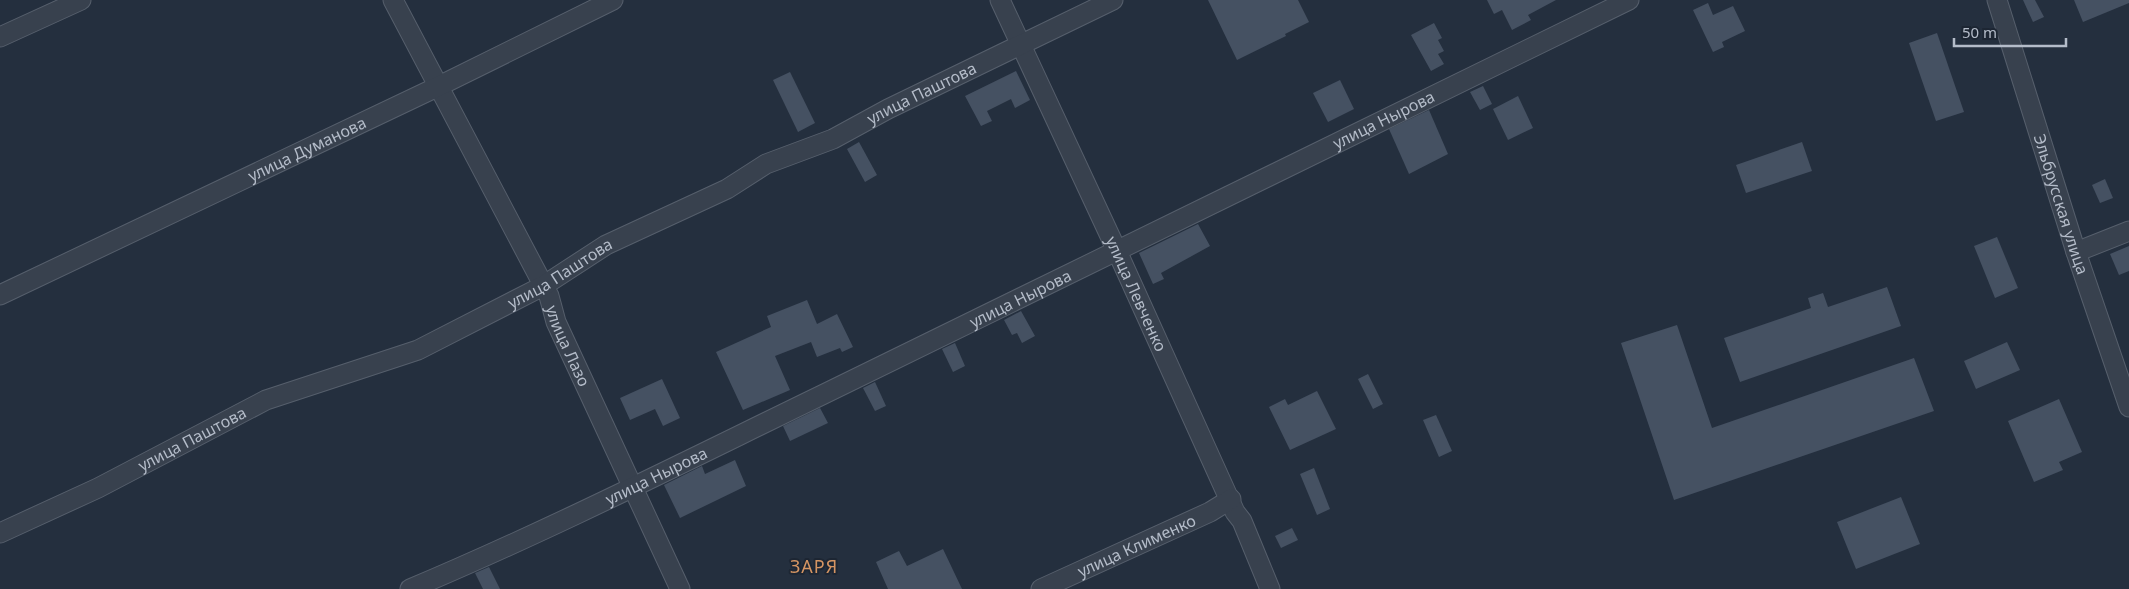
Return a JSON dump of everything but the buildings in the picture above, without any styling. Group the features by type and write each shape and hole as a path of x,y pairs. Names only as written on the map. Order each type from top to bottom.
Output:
{"street":[{"path":"0,37 81,0"},
{"name":"улица Лазо","path":"393,0 437,87 549,296 556,322 680,589"},
{"name":"улица Думанова","path":"0,295 437,87 614,0"},
{"name":"улица Левченко","path":"1000,0 1235,512 1242,521 1270,589"},
{"name":"улица Паштова","path":"0,533 98,488 266,400 418,350 543,286 606,244 727,189 766,164 833,139 888,109 1113,0"},
{"name":"улица Нырова","path":"410,589 632,487 1117,252 1424,98 1629,0"},
{"name":"Эльбрусская улица","path":"2000,1 2076,252 2129,408"},
{"path":"2076,252 2129,231"},
{"name":"улица Клименко","path":"1041,589 1210,512 1230,499"}],"district":[{"name":"ЗАРЯ","path":"814,566"}]}
